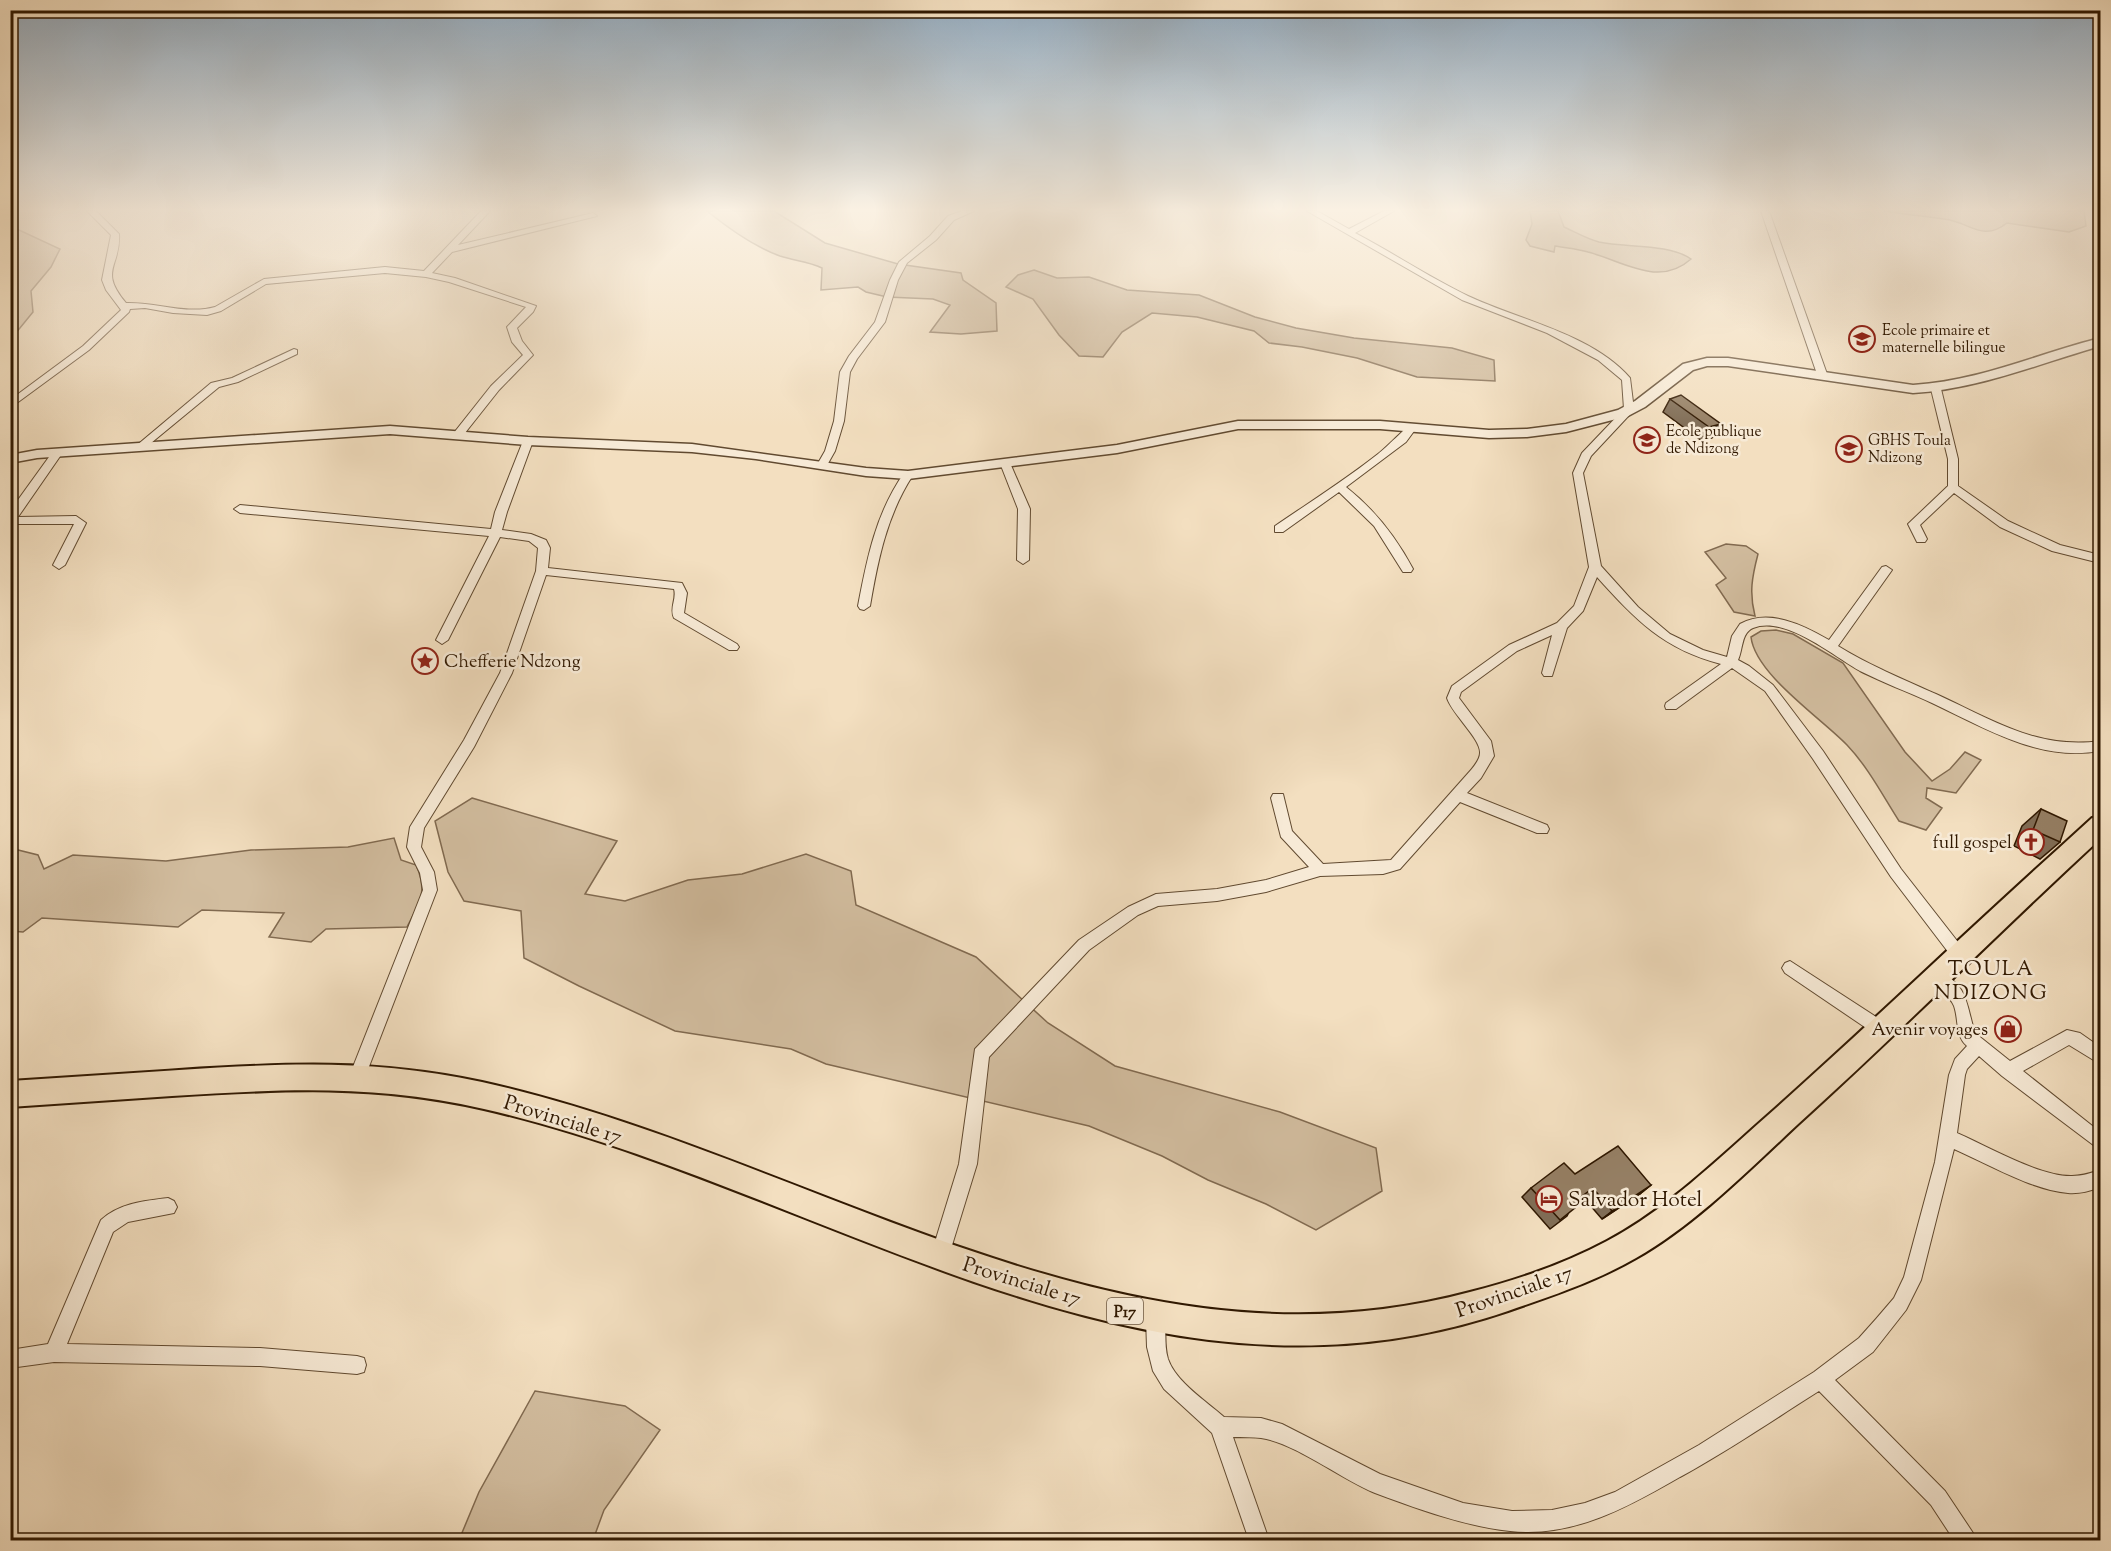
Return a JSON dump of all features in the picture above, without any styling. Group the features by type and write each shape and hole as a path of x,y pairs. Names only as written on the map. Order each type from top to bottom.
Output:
{"main road":[{"name":"Provinciale 17","path":"10,1094 247,1079 357,1077 448,1089 503,1100 579,1122 783,1194 940,1255 1030,1285 1155,1318 1201,1326 1292,1331 1397,1325 1492,1303 1574,1272 1633,1243 1693,1199 1771,1132 2100,825"}],"street":[{"path":"10,405 101,336 125,313 125,306 108,283"},
{"path":"125,306 145,305 173,310 207,312 218,309 262,283"},
{"path":"457,436 495,388 528,355 517,342 512,327 532,308 486,289 464,283"},
{"path":"822,465 830,451 839,421 845,372 852,358 880,322 893,283"},
{"path":"940,1255 968,1164 981,1054 1084,945 1133,911 1156,900 1217,895 1266,886 1320,870 1353,867 1383,868 1395,865 1476,774 1487,756 1486,746 1456,706 1453,698 1456,689 1513,648 1562,626 1579,608 1595,567 1578,472 1586,455 1625,417 1629,410 1627,380 1601,358 1550,331 1466,298 1440,283"},
{"path":"1790,283 1822,374"},
{"path":"10,459 58,452 268,440 390,430 528,441 692,448 866,472 908,475 1117,449 1238,425 1358,424 1479,434 1527,433 1599,421 1629,410 1688,367 1707,362 1736,363 1913,388 1936,388 1962,384 2100,342"},
{"path":"141,446 215,384 235,380 294,352"},
{"path":"1921,539 1914,524 1953,487 1953,459 1936,388"},
{"path":"1279,529 1380,458 1402,440 1412,427"},
{"path":"442,640 496,533 501,512 528,441"},
{"path":"58,452 12,521 76,520 80,523 59,565"},
{"path":"1005,464 1024,508 1023,560"},
{"path":"864,606 881,530 893,497 908,475"},
{"path":"1338,486 1371,513 1393,541 1407,569"},
{"path":"1953,487 2004,524 2056,548 2100,559"},
{"path":"240,509 496,533 531,538 542,543 544,548 542,571 506,673 492,703 412,838 413,850 427,869 431,879 430,890 357,1077"},
{"path":"1595,567 1634,610 1666,637 1699,654 1731,662 1745,669 1769,688 1812,746 1896,873 1960,956"},
{"path":"1830,646 1886,570"},
{"path":"542,571 678,586 681,593 676,610 678,615 733,647"},
{"path":"1671,706 1731,662 1740,631 1749,624 1778,622 1830,646 1859,664 2025,739 2052,747 2077,750 2100,746"},
{"path":"1548,673 1562,626"},
{"path":"1458,795 1542,829"},
{"path":"1278,798 1286,833 1320,870"},
{"path":"1790,968 1881,1029"},
{"path":"1936,978 1962,1005 1963,1026 1969,1038 2100,1142"},
{"path":"2008,1071 2067,1037 2074,1038 2100,1056"},
{"path":"1220,1427 1251,1427 1282,1434 1376,1483 1463,1513 1512,1521 1552,1520 1585,1513 1620,1500 1706,1452 1821,1379 1866,1345 1900,1304 1912,1280 1944,1162 1957,1076 1962,1064 1978,1046"},
{"path":"1947,1137 2047,1180 2067,1185 2087,1184 2100,1179"},
{"path":"54,1353 107,1226 114,1218 124,1213 168,1207"},
{"path":"1155,1318 1155,1347 1166,1373 1171,1382 1220,1427 1259,1540"},
{"path":"10,1359 54,1353 260,1357 357,1365"},
{"path":"1821,1379 1938,1498 1966,1540"}],"shaded area":[{"path":"11,283 37,283 31,291 33,312 11,339"},
{"path":"821,283 968,283 996,303 997,331 961,334 930,332 950,305 933,299 887,297 866,292 858,287 821,290"},
{"path":"1010,283 1108,283 1127,290 1199,295 1255,317 1296,328 1354,338 1452,348 1494,360 1495,381 1417,377 1357,358 1269,343 1254,331 1197,317 1152,313 1122,332 1103,357 1079,356 1059,335 1033,299 1006,287"},
{"path":"1726,544 1746,546 1758,554 1752,585 1755,616 1734,612 1716,585 1726,578 1705,552"},
{"path":"1776,630 1793,634 1843,663 1905,752 1932,781 1950,769 1965,752 1981,760 1956,793 1927,788 1926,798 1942,808 1926,830 1899,821 1855,754 1836,734 1791,695 1764,666 1755,651 1751,637 1761,631"},
{"path":"472,798 617,841 585,894 625,901 688,880 742,874 806,854 851,871 856,905 976,957 1048,1023 1115,1066 1280,1112 1376,1148 1382,1191 1316,1230 1162,1156 1089,1126 826,1064 791,1049 675,1031 524,958 521,911 464,901 448,872 435,821"},
{"path":"394,838 401,860 416,865 420,874 421,897 407,927 326,929 311,942 269,937 284,913 202,910 178,927 42,918 23,932 11,931 10,848 38,855 44,869 73,855 166,861 251,850 348,847"},
{"path":"535,1391 625,1406 660,1430 604,1510 593,1540 459,1540 479,1492"}],"building":[{"path":"1681,395 1721,424 1709,427 1670,399"},
{"path":"2041,809 2067,821 2060,842 2033,830"},
{"path":"1618,1146 1651,1185 1612,1211 1593,1188 1573,1203 1576,1207 1560,1220 1531,1188 1564,1163 1575,1174"}],"place":[{"name":"Ecole primaire et maternelle bilingue","path":"1862,339"},
{"name":"Ecole publique de Ndizong","path":"1647,440"},
{"name":"GBHS Toula Ndizong","path":"1849,449"},
{"name":"Chefferie Ndzong","path":"425,661"},
{"name":"full gospel","path":"2031,842"},
{"name":"Avenir voyages","path":"2008,1029"},
{"name":"Salvador Hotel","path":"1549,1199"}],"district":[{"name":"TOULA NDIZONG","path":"1991,980"}]}
